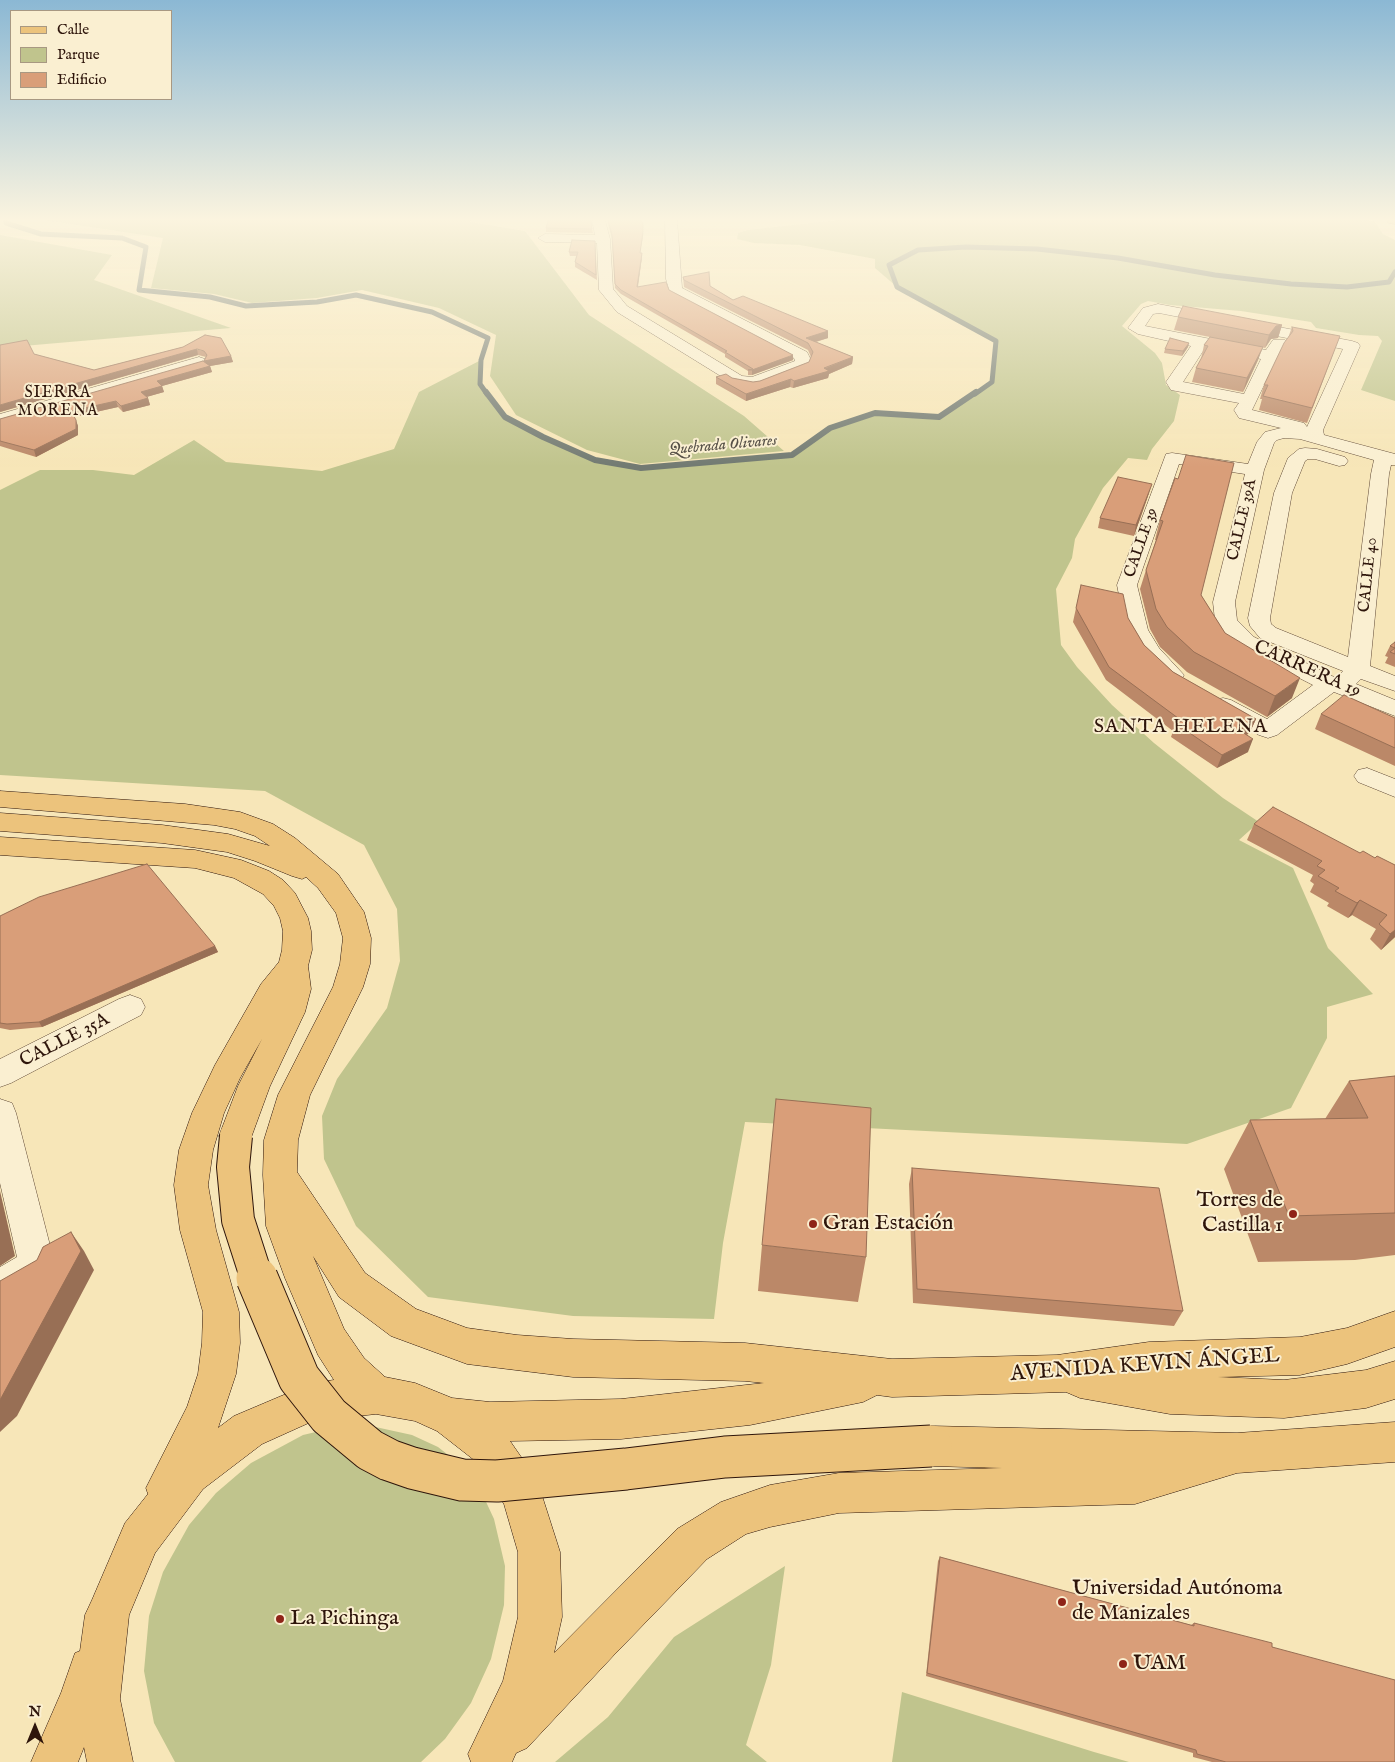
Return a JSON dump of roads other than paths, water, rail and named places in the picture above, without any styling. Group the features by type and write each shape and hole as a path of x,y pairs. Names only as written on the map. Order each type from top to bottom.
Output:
{"main road":[{"path":"0,799 185,813 240,821 264,830 286,844 328,881 342,899 350,912 357,938 355,964 348,987 294,1095 281,1140 280,1175 284,1226 303,1278 331,1342 350,1371 376,1395"},
{"path":"0,822 162,834 228,843 296,866 328,881"},
{"path":"0,846 195,859 241,870 273,887 285,900 294,918 297,931 297,950 293,966 296,989 290,1012 254,1086 236,1136 233,1167 238,1220 252,1266 278,1334 298,1378 329,1416 370,1450 389,1460 462,1480 497,1480 616,1470 725,1457 931,1446 1237,1453 1395,1442"},
{"path":"54,1762 82,1697 107,1615 140,1538 204,1415 217,1374 221,1344 221,1312 198,1230 191,1185 196,1150 208,1113 226,1074 272,992 293,966"},
{"path":"280,1175 352,1285 404,1323 467,1346 517,1354 573,1358 746,1362 892,1378"},
{"name":"AVENIDA KEVIN ÁNGEL","path":"892,1378 1056,1374 1149,1361 1300,1356 1347,1346 1395,1329"},
{"path":"1056,1374 1170,1395 1284,1399 1366,1390 1395,1380"},
{"path":"140,1538 189,1476 248,1430 312,1402 376,1395 415,1402 451,1417 490,1422 621,1419 750,1405 892,1378"},
{"path":"451,1417 492,1449 522,1495 539,1552 540,1617 524,1686 487,1758"},
{"path":"487,1758 598,1639 692,1544 736,1517 770,1506 839,1493 1135,1484 1237,1453"},
{"path":"107,1615 97,1699 110,1762"}],"street":[{"path":"616,302 622,309 734,379 753,382 802,364 803,357 698,302"},
{"path":"1247,407 1270,356 1286,333 1158,308 1148,311 1136,328 1143,331 1270,356"},
{"name":"CALLE 39A","path":"1259,618 1283,494 1297,458 1312,440 1352,346 1286,333"},
{"path":"1201,343 1174,382 1177,386 1247,407 1312,440 1318,454 1389,467"},
{"path":"0,419 199,362"},
{"name":"CALLE 39A","path":"1226,620 1224,602 1255,470 1266,442 1271,436 1284,434 1301,434 1312,440"},
{"name":"CALLE 39","path":"1255,470 1172,458 1128,586 1137,630 1150,652 1178,679 1268,730 1335,685"},
{"name":"CALLE 40","path":"1358,669 1389,467"},
{"name":"CARRERA 19","path":"1259,618 1261,626 1268,633 1395,684"},
{"name":"CARRERA 19","path":"1226,620 1246,642 1335,685 1395,709"},
{"path":"1335,685 1358,669"},
{"path":"1367,776 1395,789"},
{"name":"CALLE 35A","path":"0,1074 130,1007"},
{"path":"0,1113 37,1265 0,1286"}],"waterway":[{"name":"Quebrada Olivares","path":"231,302 246,306 313,302"},
{"name":"Quebrada Olivares","path":"388,302 432,312 488,338 481,360 480,384 487,394"},
{"name":"Quebrada Olivares","path":"925,302 996,341 992,382 975,394"},
{"name":"Quebrada Olivares","path":"486,392 505,417 543,437 595,460 641,468 792,455 830,428 875,413 939,417 976,392"}],"place":[{"name":"Torres de Castilla 1","path":"1293,1214"},
{"name":"Gran Estación","path":"813,1224"},
{"name":"Universidad Autónoma de Manizales","path":"1062,1602"},
{"name":"La Pichinga","path":"280,1619"},
{"name":"UAM","path":"1123,1664"}],"district":[{"name":"SIERRA MORENA","path":"58,403"},
{"name":"SANTA HELENA","path":"1181,728"}]}
